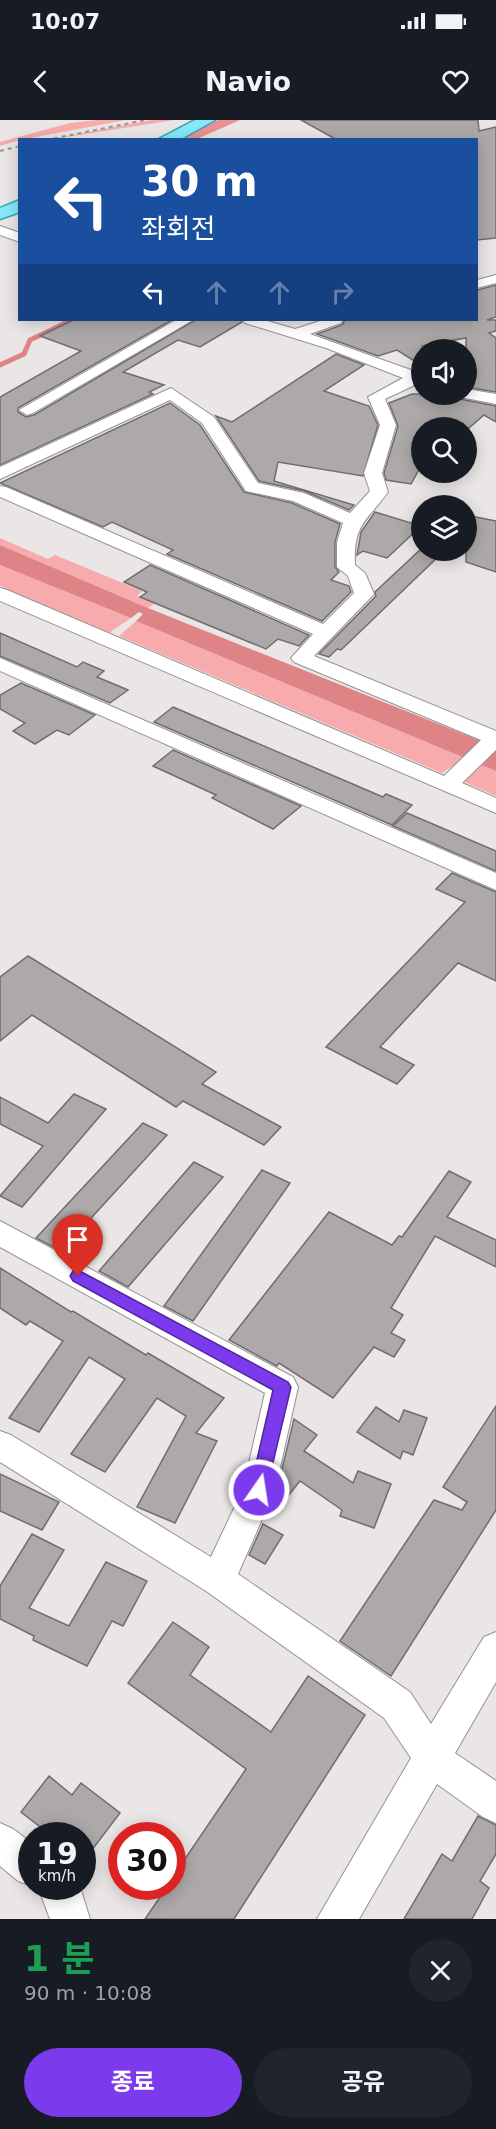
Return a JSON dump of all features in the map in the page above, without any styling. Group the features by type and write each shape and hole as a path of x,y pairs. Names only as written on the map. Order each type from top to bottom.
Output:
{"main road":[{"path":"169,138 207,120"},
{"path":"0,214 18,206"}],"street":[{"path":"0,230 18,237"},
{"path":"478,284 496,279"},
{"path":"27,410 184,321"},
{"path":"253,321 411,376"},
{"path":"295,334 333,321"},
{"path":"154,322 170,329"},
{"path":"411,383 376,398 388,425 387,435 379,448 373,473 379,492 352,520 344,544 346,567 356,573 364,594 301,658 486,748 447,785"},
{"path":"0,474 171,393 208,420 252,487 298,497 352,520"},
{"path":"477,396 496,399"},
{"path":"0,491 325,632"},
{"path":"0,594 496,806"},
{"path":"0,664 496,882"},
{"path":"0,1233 282,1387 259,1490 218,1580"},
{"path":"0,1445 218,1580 397,1706 433,1759 496,1804"},
{"path":"337,1919 496,1649"},
{"path":"0,1842 18,1856"},
{"path":"65,1900 70,1919"}],"shaded area":[{"path":"126,120 31,138 18,138 18,141 0,146 0,142 70,123"},
{"path":"151,120 175,120 59,138"},
{"path":"218,120 240,120 199,138 178,138"},
{"path":"0,538 48,559 55,555 142,591 137,596 154,604 148,608 0,545"},
{"path":"0,545 148,608 496,747 496,771 136,621 143,614 139,612 131,618 0,565"},
{"path":"0,565 131,618 109,633 0,586"},
{"path":"136,621 465,758 442,773 119,636"},
{"path":"475,762 496,771 496,796 460,780"}],"building":[{"path":"301,120 478,120 479,131 496,127 496,238 478,240 478,138 333,138"},
{"path":"496,285 496,317 487,320 496,320 496,331 489,333 496,338 496,392 477,389 477,339 411,339 411,359 397,350 378,356 317,334 342,325 344,321 478,321 478,290"},
{"path":"71,321 170,321 18,408 18,412 26,417 34,415 193,321 242,322 200,347 178,340 123,372 164,385 149,392 153,394 0,465 0,397 81,351 40,336"},
{"path":"336,354 364,365 324,391 369,406 378,425 363,476 278,462 274,481 354,505 349,510 304,491 259,481 216,416 232,422"},
{"path":"411,394 411,405 477,405 477,402 496,406 496,422 484,415 477,421 477,417 411,417 412,483 411,484 386,480 384,473 398,426 389,403"},
{"path":"170,403 200,425 244,492 292,503 340,524 335,542 335,567 339,572 331,580 349,586 351,592 322,621 167,554 173,550 112,522 103,527 0,483"},
{"path":"375,512 411,523 411,535 387,558 363,551 357,555 361,532"},
{"path":"477,517 496,521 496,572 466,562 477,561"},
{"path":"411,558 411,561 434,561 341,650 337,649 329,657 319,654 376,596 375,592"},
{"path":"150,565 309,635 299,646 278,639 266,649 140,597 147,592 124,582"},
{"path":"0,633 77,667 83,662 104,671 97,677 128,690 110,703 0,656"},
{"path":"21,683 95,715 69,735 57,730 35,744 13,731 25,723 0,709 0,695"},
{"path":"173,707 383,797 386,794 412,805 392,825 154,722"},
{"path":"173,750 301,806 273,829 212,798 216,795 153,766"},
{"path":"407,813 496,851 496,871 393,826"},
{"path":"452,873 496,892 496,981 458,963 380,1047 414,1065 397,1084 326,1047 465,902 436,889"},
{"path":"28,956 216,1072 202,1084 281,1127 264,1145 183,1101 176,1107 32,1015 0,1041 0,977"},
{"path":"74,1094 106,1109 22,1207 0,1196 43,1146 0,1124 0,1097 48,1123"},
{"path":"143,1123 167,1135 61,1251 36,1238"},
{"path":"194,1162 223,1177 128,1287 99,1271"},
{"path":"262,1170 290,1183 193,1321 164,1306"},
{"path":"449,1171 471,1182 447,1217 496,1240 496,1267 435,1236 391,1308 403,1315 391,1333 405,1340 394,1357 374,1347 333,1398 279,1363 277,1366 229,1340 329,1212 392,1245 399,1236 402,1237"},
{"path":"0,1268 71,1312 73,1311 146,1355 148,1353 224,1398 196,1433 217,1441 175,1523 137,1507 186,1416 157,1398 105,1472 71,1454 125,1379 89,1357 39,1432 9,1418 63,1341 30,1321 26,1325 0,1308"},
{"path":"496,1406 496,1510 391,1676 340,1641 434,1500 462,1510 467,1502 443,1487"},
{"path":"376,1407 399,1422 404,1410 427,1418 413,1455 403,1451 400,1459 357,1432"},
{"path":"294,1419 317,1435 304,1451 353,1483 358,1471 391,1484 374,1528 340,1516 342,1510 300,1481 278,1508 271,1504 277,1490"},
{"path":"0,1474 59,1502 42,1530 0,1511"},
{"path":"263,1524 283,1535 265,1564 249,1555"},
{"path":"32,1534 64,1550 29,1608 69,1626 106,1562 147,1581 123,1626 112,1621 87,1666 33,1640 34,1636 0,1619 0,1586"},
{"path":"173,1622 209,1647 190,1675 271,1732 308,1676 365,1715 234,1919 145,1919 158,1900 186,1900 186,1857 246,1769 128,1683"},
{"path":"49,1776 72,1795 81,1783 120,1813 113,1822 108,1822 108,1829 96,1845 96,1822 34,1822 21,1812"},
{"path":"478,1816 496,1825 496,1854 480,1881 489,1888 472,1919 404,1919 442,1854 452,1861"}],"waterway":[{"path":"44,333 68,321"},
{"path":"0,365 24,354 30,340 47,332"}],"railway":[{"path":"56,138 145,120"},
{"path":"0,151 18,146"}],"route":[{"path":"78,1276 282,1387 259,1490"}]}
